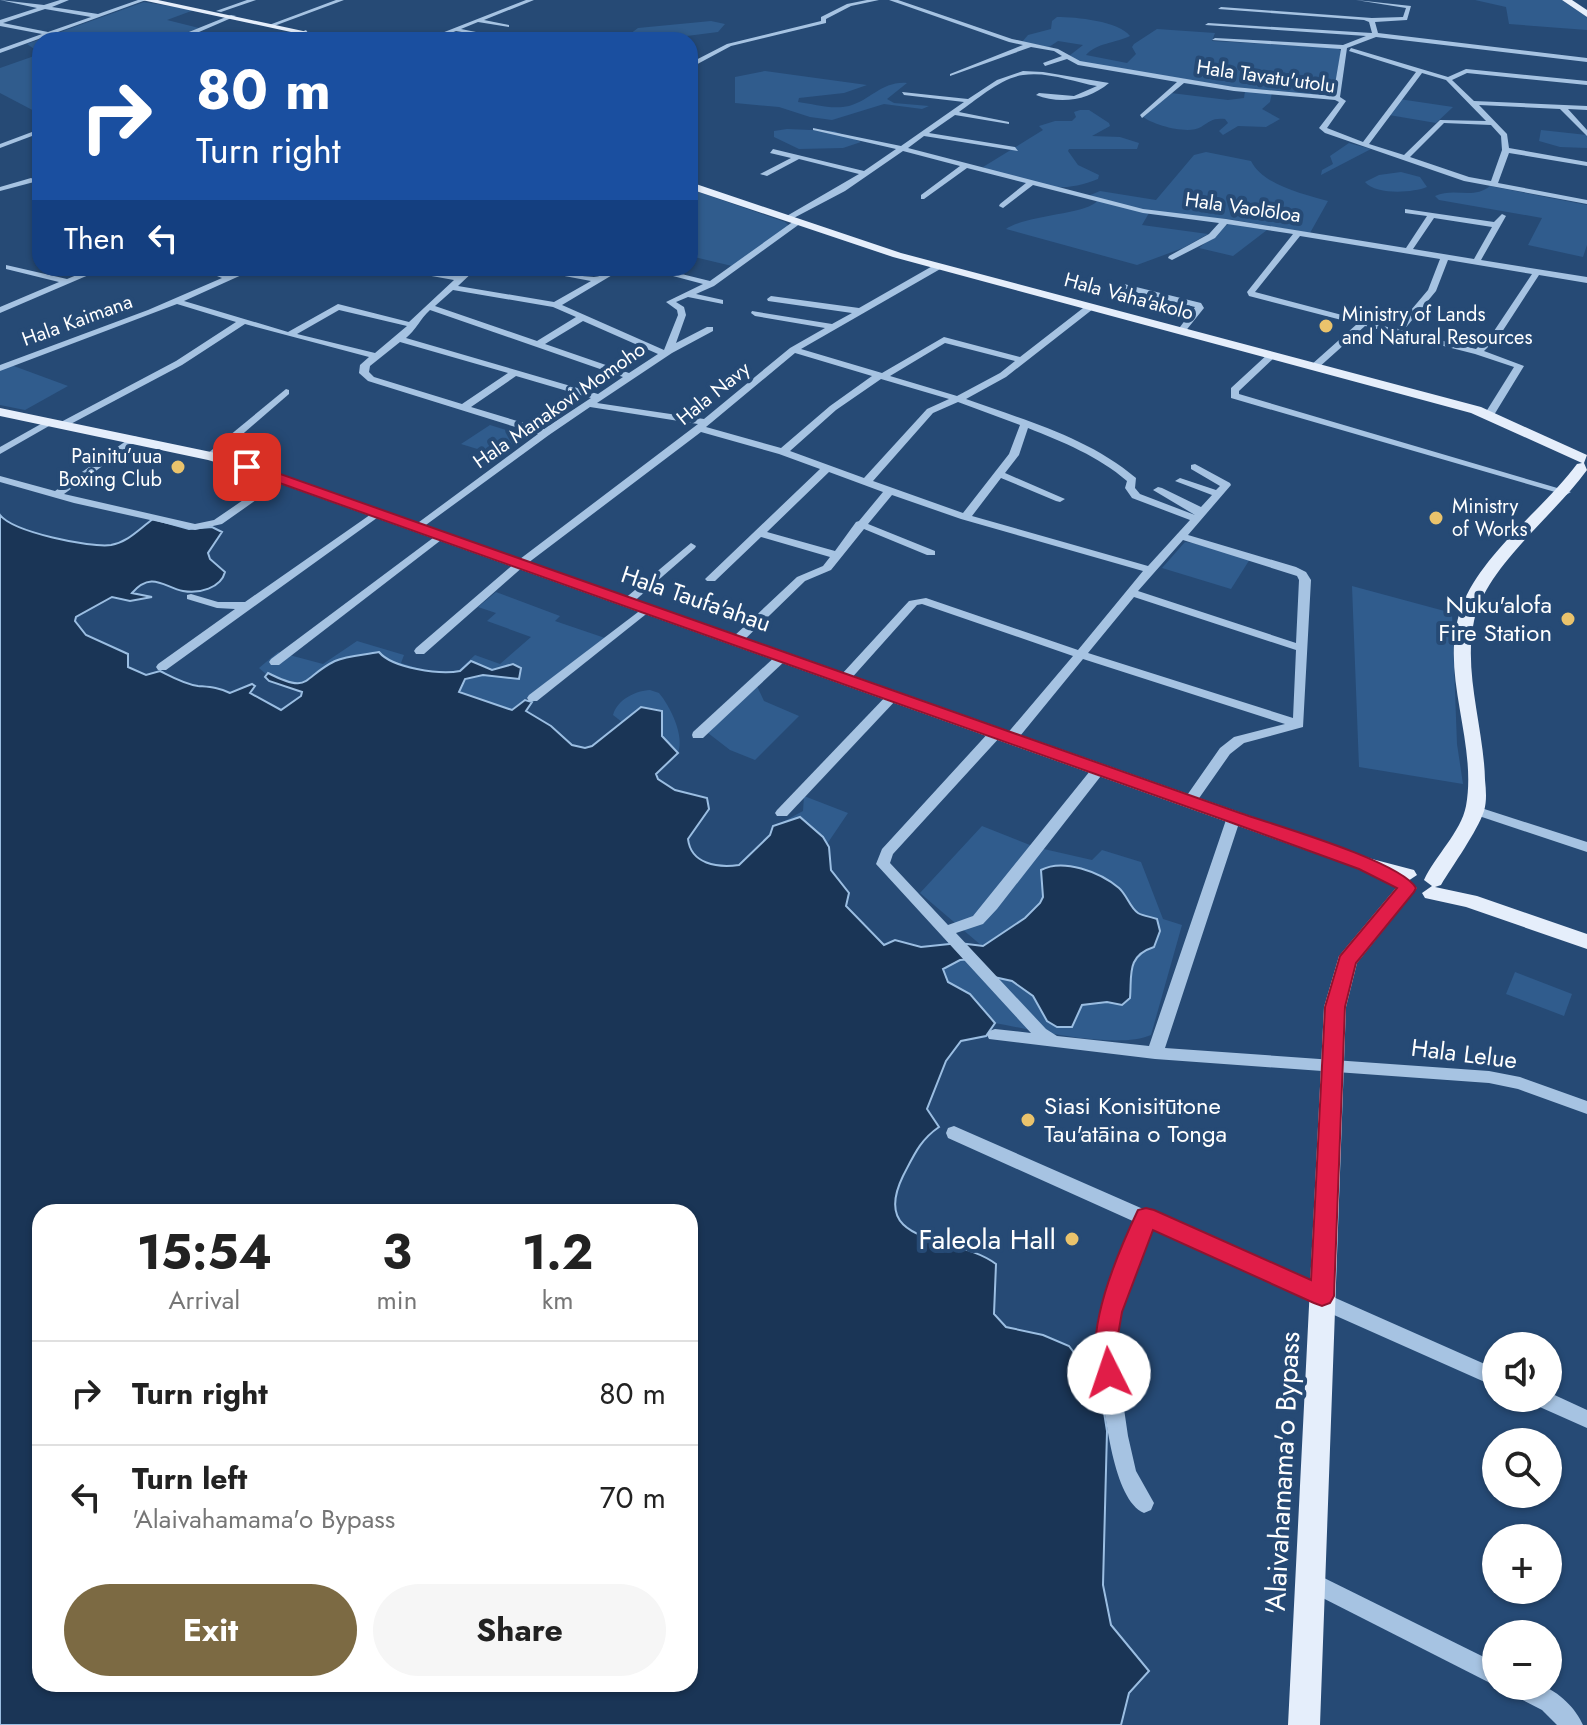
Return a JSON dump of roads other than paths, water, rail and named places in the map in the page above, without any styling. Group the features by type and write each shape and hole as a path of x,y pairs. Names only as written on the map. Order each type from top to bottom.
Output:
{"main road":[{"path":"145,0 306,32"},
{"path":"1566,0 1585,11"},
{"name":"Hala Vaha'akolo","path":"698,188 939,266 1489,415 1558,448 1582,469"},
{"name":"Hala Taufa'ahau","path":"0,412 211,456 281,479 1366,864 1417,886 1587,942"},
{"path":"1475,810 1475,740 1465,662 1465,622 1478,590 1582,469"},
{"name":"'Alaivahamama'o Bypass","path":"1304,1725 1335,1007 1347,961 1442,858 1475,810"}],"street":[{"path":"0,0 98,17"},
{"path":"0,23 66,0"},
{"path":"57,32 145,0"},
{"path":"215,13 253,0"},
{"path":"272,25 341,0"},
{"path":"447,32 531,0"},
{"path":"698,62 729,45 807,28 824,22 823,18 849,5 876,0"},
{"name":"Hala Tavatu'utolu","path":"892,0 1030,45 1056,50 1073,62 1182,81 1336,98 1343,101 1323,128 1467,179 1584,201"},
{"path":"1221,9 1314,11 1370,20 1405,19 1409,7 1359,0"},
{"path":"192,32 233,16"},
{"path":"1370,20 1375,35"},
{"path":"477,21 507,26"},
{"path":"0,23 42,32"},
{"path":"1208,25 1375,35 1504,53 1587,60"},
{"path":"455,29 470,32"},
{"path":"1347,49 1375,35"},
{"path":"0,51 32,40"},
{"path":"1215,40 1347,49 1448,79 1505,135 1506,150 1494,184"},
{"path":"952,75 1030,45"},
{"path":"1336,98 1347,49"},
{"path":"1390,61 1402,53"},
{"path":"1504,53 1520,76"},
{"path":"1045,64 1066,57"},
{"path":"1558,58 1565,66"},
{"path":"1039,95 1087,98 1122,71"},
{"path":"1365,144 1420,71"},
{"path":"1448,79 1466,71 1583,82"},
{"path":"686,294 711,284 793,221 956,113 986,89 1023,73 1103,85"},
{"path":"1572,74 1583,82"},
{"path":"1142,116 1182,81"},
{"path":"904,93 972,101"},
{"path":"1473,103 1587,108"},
{"path":"1562,107 1587,134"},
{"path":"956,113 1007,123"},
{"path":"1405,158 1442,121 1492,123"},
{"name":"Hala Vaolōloa","path":"815,129 1143,211 1226,221 1587,280"},
{"path":"0,146 32,134"},
{"path":"923,134 1015,149"},
{"path":"1506,150 1587,164"},
{"path":"773,151 864,173"},
{"path":"764,174 798,157"},
{"path":"924,197 966,165"},
{"path":"0,189 31,180"},
{"path":"1003,206 1032,182"},
{"path":"1584,201 1587,192"},
{"path":"1408,211 1496,225"},
{"path":"1408,251 1432,215"},
{"path":"1476,262 1502,216"},
{"path":"1172,258 1212,236 1226,221"},
{"path":"1297,234 1252,294 1478,352 1519,366 1489,415"},
{"path":"1397,332 1432,291 1445,257"},
{"name":"Hala Navy","path":"420,651 520,564 703,425 793,350 939,266"},
{"path":"9,267 32,273"},
{"path":"1478,352 1497,333 1537,272"},
{"path":"44,276 67,282"},
{"path":"0,310 82,276"},
{"path":"223,276 228,278"},
{"name":"Hala Kaimana","path":"0,368 233,276"},
{"path":"445,276 461,279"},
{"path":"464,276 415,319 400,339 375,356 364,373 371,379 545,433"},
{"path":"575,276 599,280"},
{"path":"555,305 606,276"},
{"path":"679,276 711,284"},
{"path":"452,287 555,305 667,352 710,329"},
{"path":"1124,287 1198,305 1200,308 1181,331"},
{"path":"686,294 720,302"},
{"name":"Hala Manakovi Momoho","path":"419,527 586,404 667,352 682,315 681,309 670,302 686,294"},
{"path":"771,299 861,311"},
{"path":"176,301 289,335 375,356"},
{"path":"289,335 338,307 412,325"},
{"path":"429,307 628,376"},
{"path":"866,482 930,411 995,380 1090,307"},
{"path":"755,313 833,327"},
{"path":"539,344 581,318"},
{"path":"0,451 179,363 244,321"},
{"path":"1314,367 1363,324"},
{"path":"400,339 598,397"},
{"path":"783,452 861,387 944,340 1021,360"},
{"path":"793,350 958,399 1085,449 1126,473 1132,480 1130,488 1136,496 1200,516"},
{"path":"1272,355 1234,390 1234,396 1582,469"},
{"path":"463,408 516,372"},
{"path":"211,456 286,392"},
{"path":"586,404 703,425 965,517 1150,570"},
{"path":"965,517 1014,455 1024,426"},
{"path":"59,493 133,439"},
{"path":"1056,1041 1040,1033 883,864 887,852 897,841 1082,655 1150,570 1219,494 1225,484 1195,467"},
{"path":"711,579 827,468"},
{"path":"1000,474 1060,499"},
{"path":"0,479 59,493 74,500 200,527 218,522 281,479"},
{"path":"1180,481 1219,494"},
{"path":"1158,490 1200,516"},
{"path":"737,640 801,579 827,568 889,491"},
{"path":"162,667 377,513"},
{"path":"860,524 931,553"},
{"path":"759,533 837,555"},
{"path":"275,662 441,535"},
{"path":"1181,536 1302,574 1305,580 1299,724"},
{"path":"627,602 691,546"},
{"path":"1132,593 1301,648"},
{"path":"191,597 217,605 248,606"},
{"path":"845,678 916,601 1299,724"},
{"path":"533,698 646,609"},
{"path":"698,735 782,657"},
{"path":"782,813 893,696"},
{"path":"1190,801 1225,751 1239,740 1299,724"},
{"path":"947,931 978,920 1043,843 1099,769"},
{"path":"1475,810 1587,847"},
{"path":"1155,1053 1234,817"},
{"name":"Hala Lelue","path":"995,1035 1155,1053 1489,1077 1520,1083 1587,1108"},
{"path":"954,1133 1045,1176 1146,1217 1482,1372"},
{"path":"1144,1503 1127,1474 1118,1436 1105,1341 1111,1312 1146,1217"},
{"path":"1562,1408 1587,1419"},
{"path":"1309,1581 1482,1668"},
{"path":"1546,1700 1572,1725"}],"place":[{"name":"Ministry of Lands and Natural Resources","path":"1326,326"},
{"name":"Painitu’uua Boxing Club","path":"178,467"},
{"name":"Ministry of Works","path":"1436,518"},
{"name":"Nuku'alofa Fire Station","path":"1568,619"},
{"name":"Siasi Konisitūtone Tau'atāina o Tonga","path":"1028,1120"},
{"name":"Faleola Hall","path":"1072,1239"}]}
